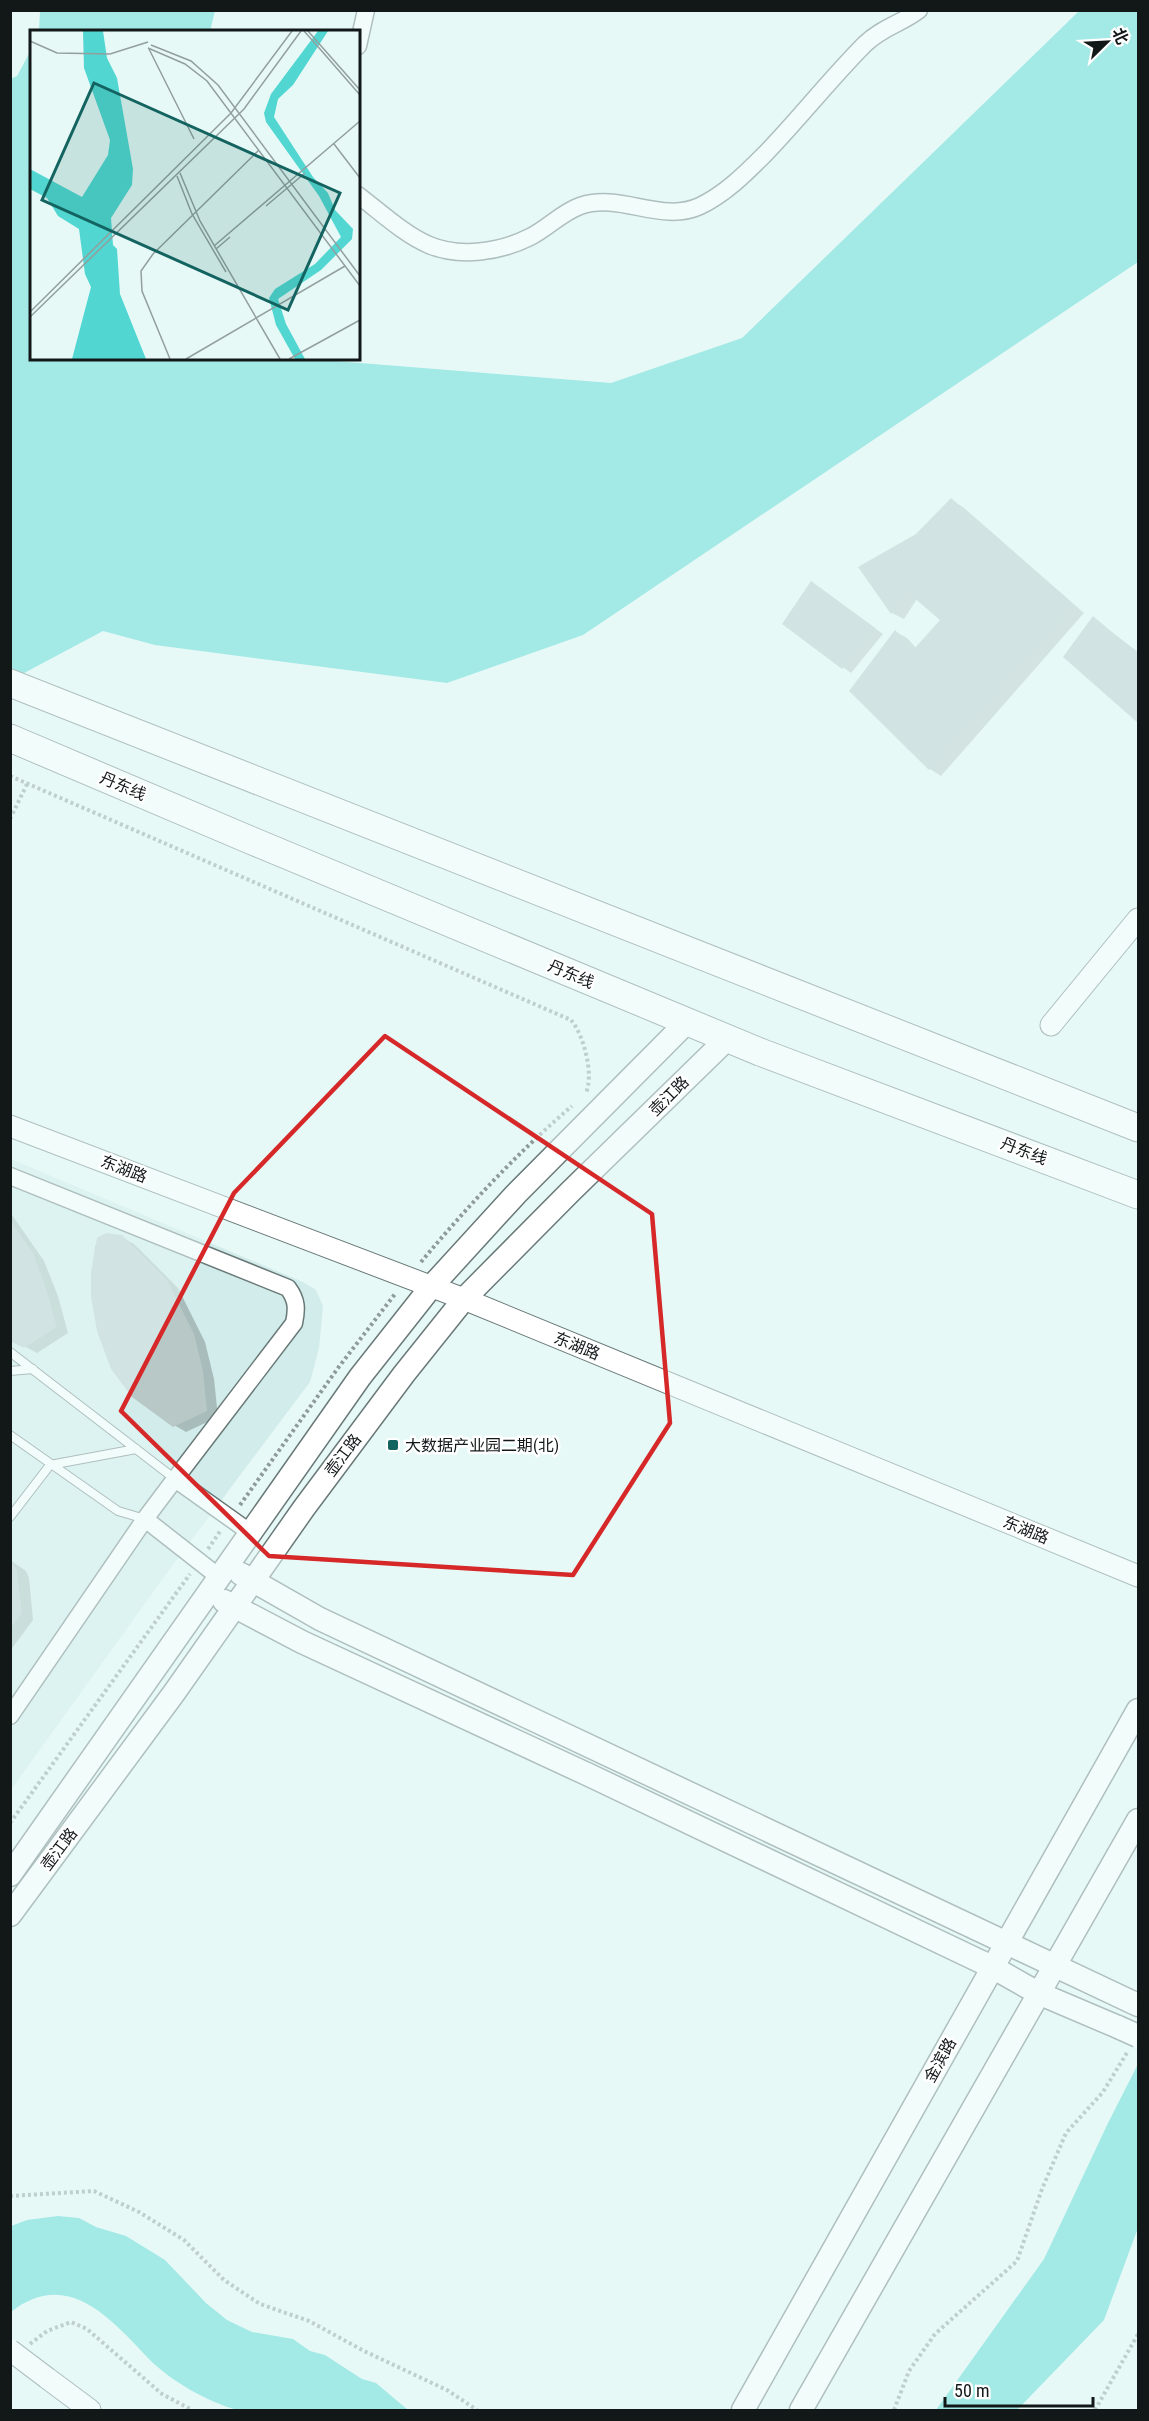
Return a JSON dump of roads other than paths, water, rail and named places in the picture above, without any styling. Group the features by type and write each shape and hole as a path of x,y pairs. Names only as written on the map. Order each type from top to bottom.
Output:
{"highway":[{"path":"19,686 1138,1128"},
{"name":"丹东线","path":"10,738 727,1039 1138,1195"}],"main road":[{"name":"壶江路","path":"10,1875 360,1377 431,1287 516,1194 687,1022"},
{"name":"壶江路","path":"10,1915 174,1693 304,1508 404,1374 464,1299 727,1039"},
{"path":"219,1578 253,1581 320,1619 1007,1941 1135,2004"},
{"path":"219,1578 235,1608 302,1642 590,1775 992,1967 1038,1993 1130,2036"},
{"name":"金滨路","path":"743,2410 1138,1710"},
{"path":"801,2410 1138,1820"}],"street":[{"path":"360,37 366,10"},
{"path":"360,196 427,244 444,250 464,252 487,251 531,237 566,213 597,202 621,203 666,213 680,212 699,206 721,194 749,170 875,34 919,10"},
{"path":"1051,1025 1138,919"},
{"name":"东湖路","path":"10,1126 464,1299 1138,1576"},
{"path":"10,1176 288,1288 295,1298 297,1310 294,1323 145,1520 10,1716"},
{"path":"175,1479 251,1533"},
{"path":"145,1520 219,1578"},
{"path":"20,2348 47,2378 90,2410"}],"lane":[{"path":"10,1352 175,1479"},
{"path":"10,1371 33,1369"},
{"path":"10,1435 118,1511 145,1520"},
{"path":"10,1517 50,1465 136,1449"}],"water":[{"path":"40,10 215,11 210,30 39,30"},
{"path":"1079,11 1138,11 1138,262 583,635 447,683 155,645 103,631 11,680 10,79 17,76 30,52 30,360 324,360 611,383 742,338"},
{"path":"1138,2064 1138,2228 1104,2320 1017,2410 936,2410 1044,2259"},
{"path":"58,2216 79,2218 96,2227 126,2236 165,2260 206,2303 227,2320 252,2332 293,2339 310,2351 325,2355 362,2379 376,2383 408,2410 238,2410 202,2396 178,2382 148,2358 103,2314 86,2304 69,2297 51,2295 31,2300 11,2312 11,2226 27,2220"}],"place":[{"name":"大数据产业园二期(北)","path":"393,1445"}]}
